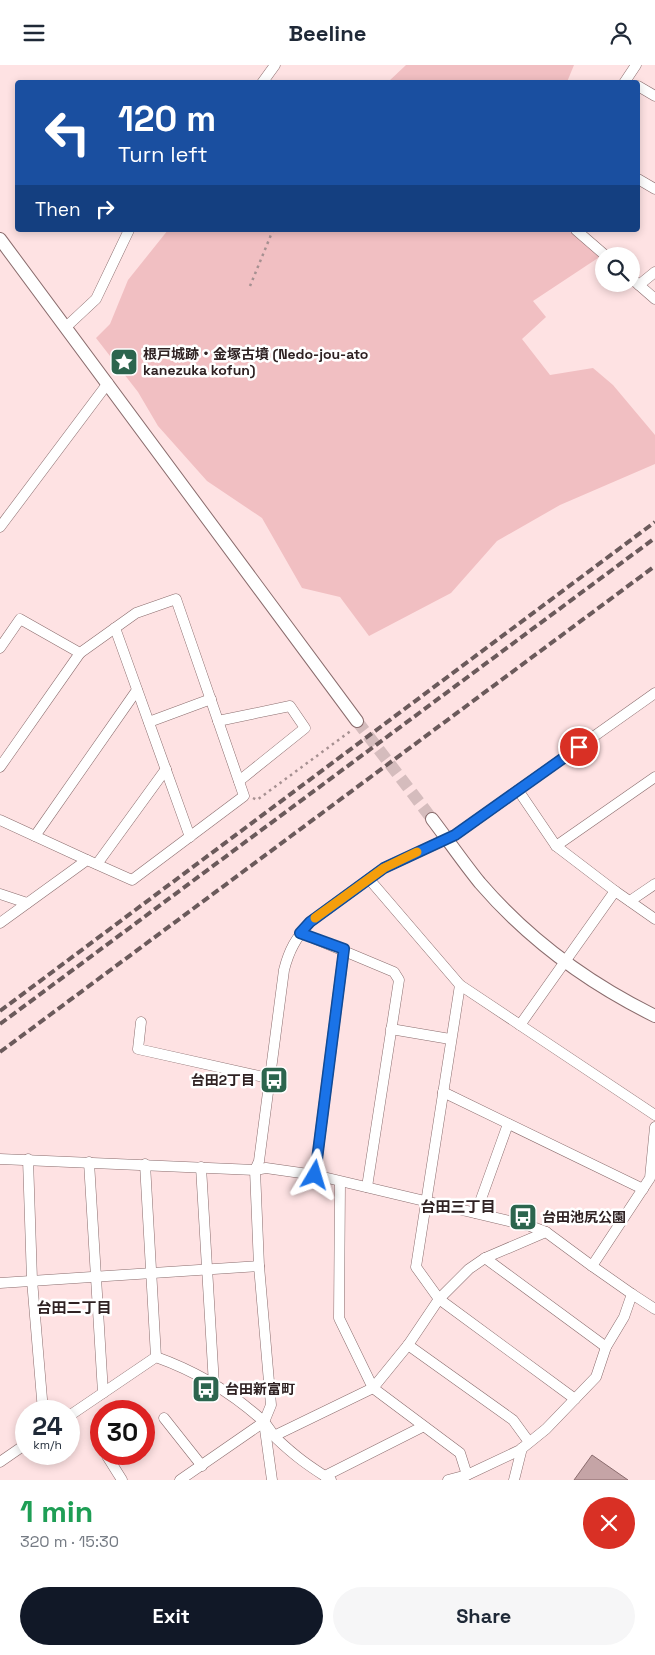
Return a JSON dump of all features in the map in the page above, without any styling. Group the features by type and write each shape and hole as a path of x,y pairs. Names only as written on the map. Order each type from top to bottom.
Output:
{"street":[{"path":"264,80 275,65"},
{"path":"628,80 636,65"},
{"path":"640,87 655,96"},
{"path":"640,180 655,189"},
{"path":"66,327 96,299 128,232"},
{"path":"578,232 596,247"},
{"path":"0,239 108,383 355,726"},
{"path":"640,280 655,272"},
{"path":"640,286 655,299"},
{"path":"0,527 108,383"},
{"path":"0,767 80,653 136,613 176,599 244,796 132,880 0,820"},
{"path":"0,648 20,619 80,653"},
{"path":"115,628 190,837"},
{"path":"35,836 137,690"},
{"path":"272,1480 264,1422 271,1405 259,1266 255,1169 259,1161 268,1078 284,970 290,948 310,922 384,868 447,839 655,693"},
{"path":"149,721 211,699"},
{"path":"218,721 290,705 305,728 239,781"},
{"path":"97,864 166,769"},
{"path":"556,846 655,777"},
{"path":"518,790 556,846 655,919"},
{"path":"432,819 480,882 506,911 564,962 596,984 655,1016"},
{"path":"0,923 87,860"},
{"path":"370,879 460,985 655,1115"},
{"path":"630,901 655,884"},
{"path":"520,1025 615,891"},
{"path":"0,894 27,903"},
{"path":"300,933 344,949 394,972 399,980 367,1187"},
{"path":"315,1175 344,949"},
{"path":"460,985 450,1039 416,1267 439,1299 575,1399"},
{"path":"141,1022 138,1049 268,1078"},
{"path":"391,1029 450,1039"},
{"path":"443,1092 643,1189"},
{"path":"476,1213 508,1124"},
{"path":"592,1266 650,1178 655,1127"},
{"path":"0,1159 266,1168 315,1175 476,1213 546,1232 655,1309"},
{"path":"28,1159 32,1281 42,1400"},
{"path":"88,1162 103,1393"},
{"path":"145,1164 156,1357"},
{"path":"201,1167 214,1385"},
{"path":"340,1182 339,1318 373,1388 422,1427 460,1453 467,1475"},
{"path":"274,1436 373,1388 408,1345 439,1299 468,1269 485,1258 546,1232"},
{"path":"485,1258 606,1347"},
{"path":"0,1283 259,1266"},
{"path":"448,1480 467,1475 526,1445 546,1429 596,1377 606,1347 624,1317 632,1294"},
{"path":"408,1345 513,1420 526,1445 514,1480"},
{"path":"156,1357 186,1368 240,1402 264,1422 274,1436 302,1463 328,1478 422,1427"},
{"path":"80,1409 156,1357"},
{"path":"164,1418 202,1466"},
{"path":"180,1480 264,1422"},
{"path":"0,1462 15,1452"},
{"path":"113,1465 122,1480"}],"path":[{"path":"250,286 272,232"},
{"path":"244,796 257,799 355,726"}],"shaded area":[{"path":"406,65 574,65 568,80 390,80"},
{"path":"166,232 570,232 595,251 595,260 533,301 546,317 522,339 550,375 593,368 613,385 655,435 655,464 560,505 497,541 451,593 369,636 340,597 302,588 262,518 207,481 158,426 138,392 96,338 110,324 128,280"}],"building":[{"path":"592,1455 628,1480 574,1480"}],"tunnel":[{"path":"357,721 432,819"}],"railway":[{"path":"0,1011 655,522"},
{"path":"0,1024 655,538"},
{"path":"0,1052 655,566"}],"slow traffic":[{"path":"315,918 384,868 417,852"}],"place":[{"name":"根戸城跡・金塚古墳 (Nedo-jou-ato kanezuka kofun)","path":"124,362"},
{"name":"台田2丁目","path":"274,1080"},
{"name":"台田池尻公園","path":"523,1217"},
{"name":"台田新富町","path":"206,1389"}],"district":[{"name":"台田三丁目","path":"458,1207"},
{"name":"台田二丁目","path":"74,1308"}],"route":[{"path":"315,1175 344,949 300,933 310,922 384,868 455,835 579,747"}]}
